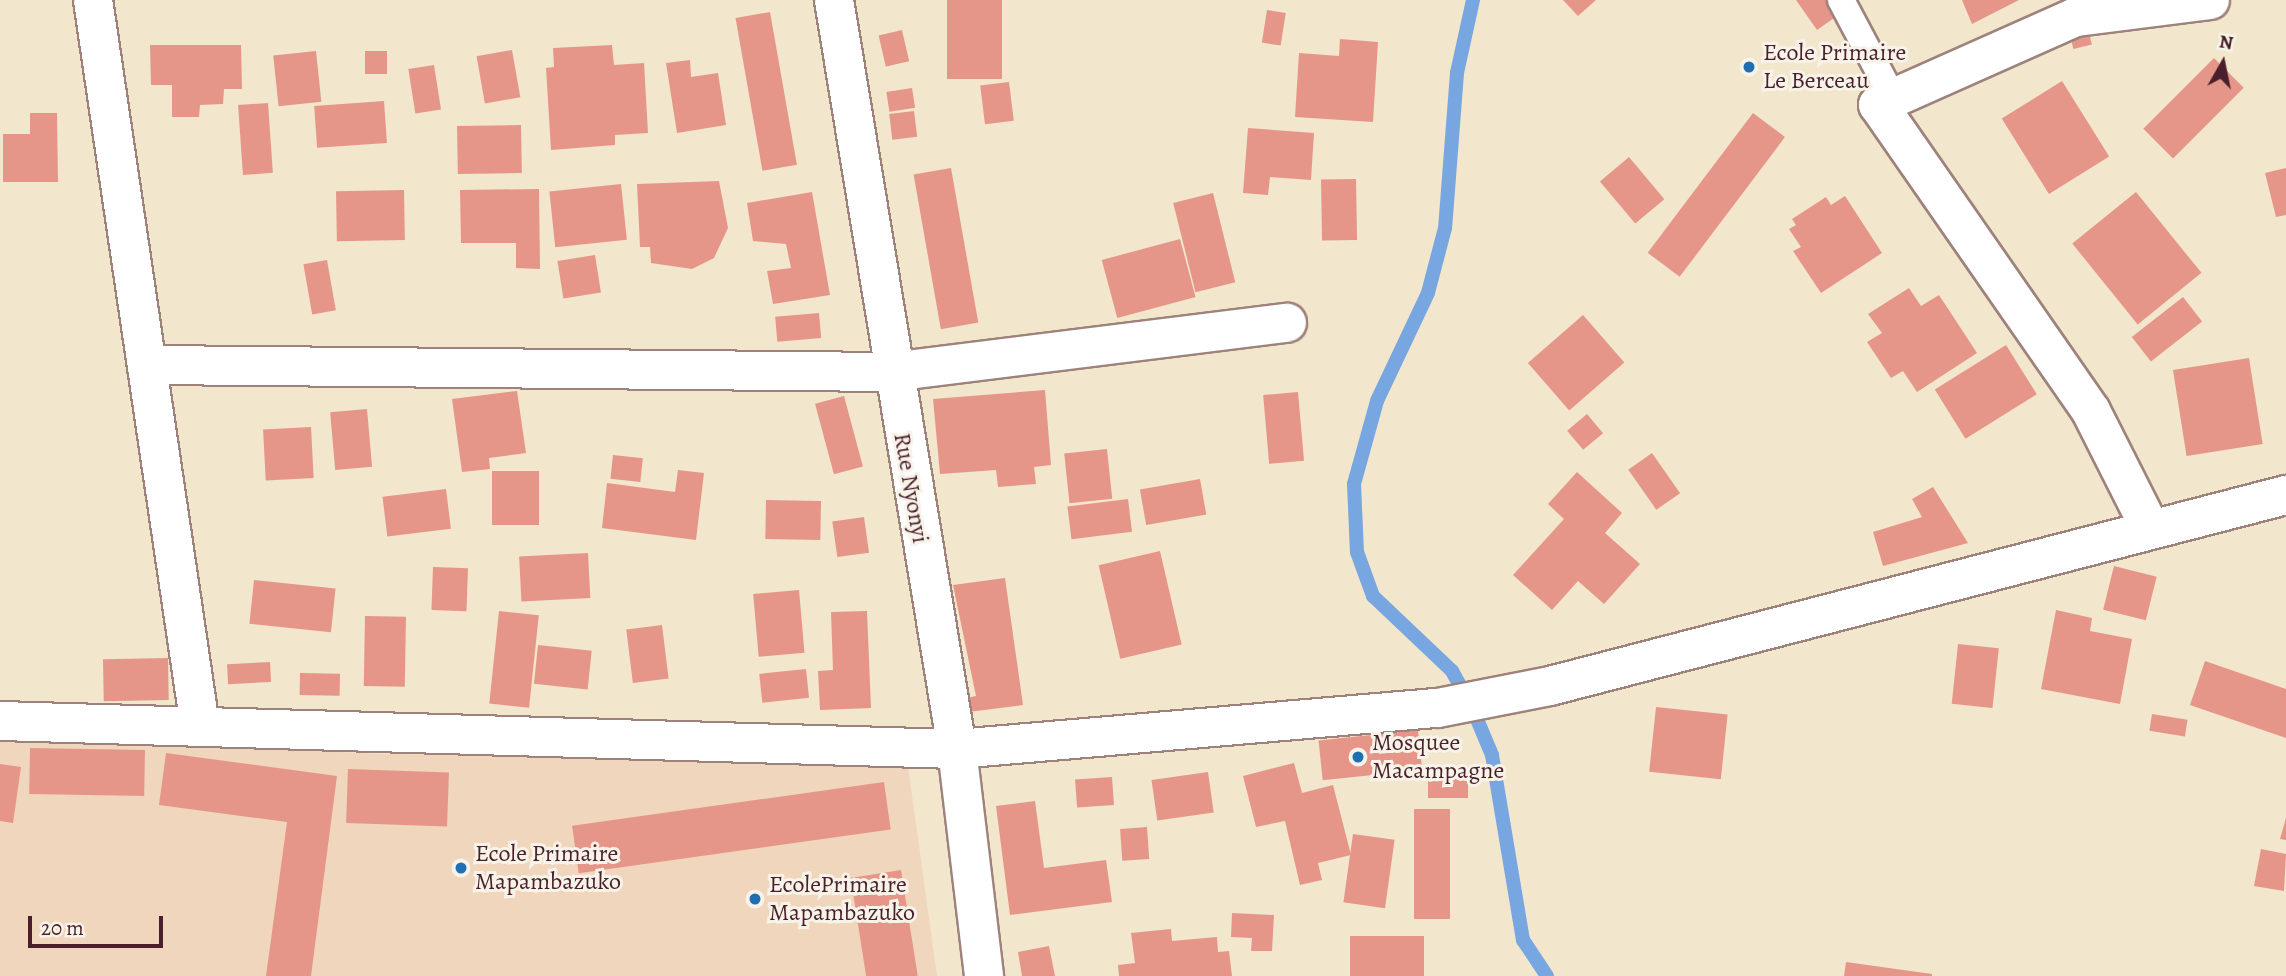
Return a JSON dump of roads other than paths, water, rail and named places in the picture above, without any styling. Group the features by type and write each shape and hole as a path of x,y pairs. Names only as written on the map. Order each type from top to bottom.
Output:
{"street":[{"path":"93,0 150,365 200,726"},
{"name":"Rue Nyonyi","path":"834,0 891,372 957,749 984,976"},
{"path":"2148,526 2091,411 1878,105 2076,16 2210,0"},
{"path":"150,365 891,372 1287,323"},
{"path":"0,722 957,749 1438,708 1492,697 2148,526 2286,495"}],"lane":[{"path":"1841,0 1893,98"}],"waterway":[{"path":"1473,0 1457,73 1445,228 1428,293 1377,401 1354,484 1357,552 1373,596 1452,671 1471,705 1492,755 1523,940 1547,976"}],"place":[{"name":"Ecole Primaire Le Berceau","path":"1749,67"},
{"name":"Mosquee Macampagne","path":"1358,757"},
{"name":"Ecole Primaire Mapambazuko","path":"461,868"},
{"name":"EcolePrimaire Mapambazuko","path":"755,899"}]}
